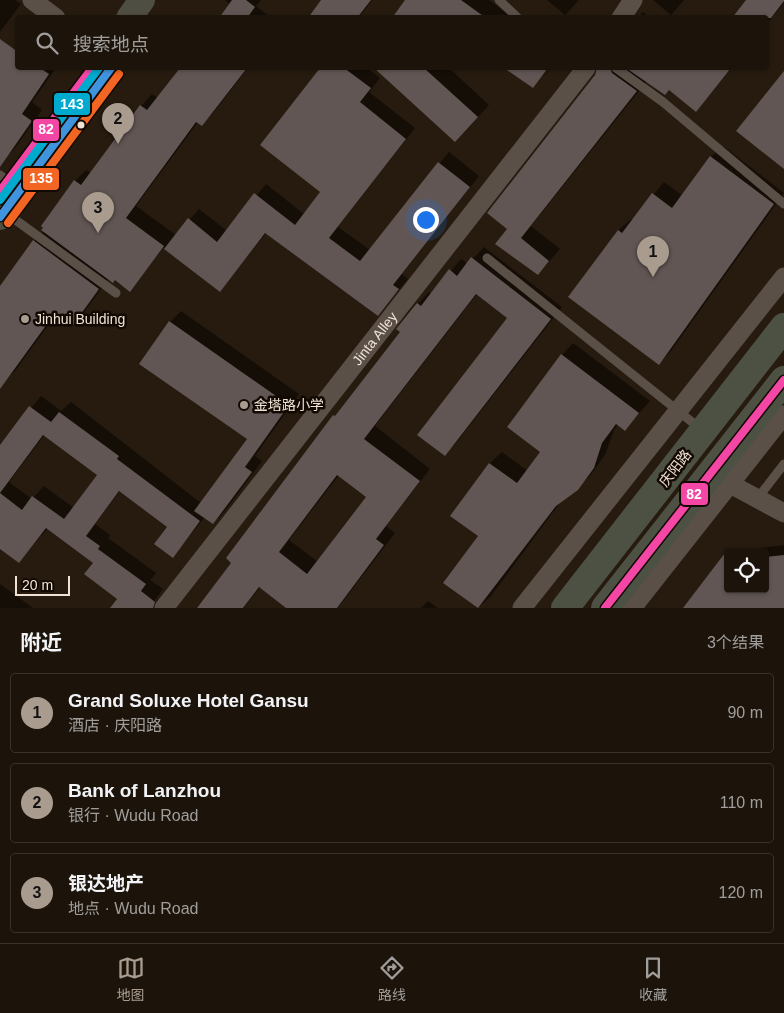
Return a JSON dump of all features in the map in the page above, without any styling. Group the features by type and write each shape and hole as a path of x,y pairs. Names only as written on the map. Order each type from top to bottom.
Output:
{"main road":[{"path":"131,15 142,0"},
{"path":"150,15 161,0"},
{"path":"5,194 91,70"},
{"path":"5,194 109,70"},
{"name":"庆阳路","path":"565,608 784,327"},
{"path":"605,608 721,479 784,380"}],"street":[{"path":"32,0 52,15"},
{"path":"623,15 633,0"},
{"name":"Jinta Alley","path":"164,608 581,70"},
{"path":"522,608 784,277"},
{"path":"632,608 721,479 784,415"},
{"path":"721,479 784,513"}],"lane":[{"path":"499,0 515,15"},
{"path":"619,70 663,102 784,204"},
{"path":"5,194 116,293"},
{"path":"487,258 704,432"},
{"path":"757,499 784,464"}],"building":[{"path":"232,0 246,0 255,7 249,15 221,15"},
{"path":"321,0 371,0 359,15 310,15"},
{"path":"405,0 461,0 482,15 394,15"},
{"path":"746,0 784,0 771,18 769,18 769,15 734,15"},
{"path":"0,39 15,50 15,70 43,70 49,74 22,114 32,121 0,167"},
{"path":"178,70 245,70 202,126 196,122 126,218 164,246 130,292 115,280 113,283 41,230 43,228 41,226 74,180 81,185 140,105 147,110"},
{"path":"318,70 347,70 371,88 360,102 406,139 329,238 360,261 438,162 470,187 393,285 399,289 378,316 265,233 220,292 164,249 188,218 217,242 254,193 295,225 320,192 260,145"},
{"path":"376,70 426,70 478,117 455,142"},
{"path":"507,70 546,70 533,88"},
{"path":"596,70 611,70 612,73 637,91 521,238 549,261 538,275 495,244 507,229 487,213 595,75"},
{"path":"629,70 729,70 696,112 669,90 665,95"},
{"path":"784,71 784,169 736,131"},
{"path":"710,156 774,204 659,365 568,297 618,230 622,233 652,193 672,208"},
{"name":"Jinhui Building","path":"33,240 99,289 73,325 55,313 0,389 0,286"},
{"path":"471,257 551,319 445,456 417,435 507,318 476,294 364,439 420,481 376,539 384,545 337,608 286,608 259,587 243,608 197,608 231,563 226,558 333,415 335,416 400,332 396,329 417,303 421,306 449,269 457,276","holes":["337,475 366,497 307,574 279,552"]},
{"path":"169,321 289,405 245,467 252,472 213,524 194,511 247,439 139,364"},
{"path":"561,354 639,413 625,431 616,424 602,443 594,468 578,490 556,506 478,608 443,583 478,536 450,516 489,463 517,483 540,452 507,427"},
{"path":"29,406 51,422 59,412 119,456 117,459 200,521 173,558 154,544 167,527 119,491 86,536 100,546 98,549 146,584 141,591 155,602 153,608 110,608 117,599 84,574 93,563 46,528 19,563 0,549 0,445","holes":["43,435 97,475 64,519 32,496 22,510 0,493"]},
{"path":"724,554 724,593 769,593 769,557 784,555 784,608 683,608"}],"transit line":[{"name":"82","path":"0,191 91,70"},
{"name":"143","path":"0,200 98,70"},
{"path":"0,217 110,70"},
{"name":"135","path":"8,223 119,74"},
{"name":"82","path":"605,608 784,380"}],"place":[{"name":"Bank of Lanzhou","path":"118,144"},
{"name":"银达地产","path":"98,233"},
{"name":"Grand Soluxe Hotel Gansu","path":"653,277"},
{"name":"Jinhui Building","path":"25,319"},
{"name":"金塔路小学","path":"244,405"}]}
